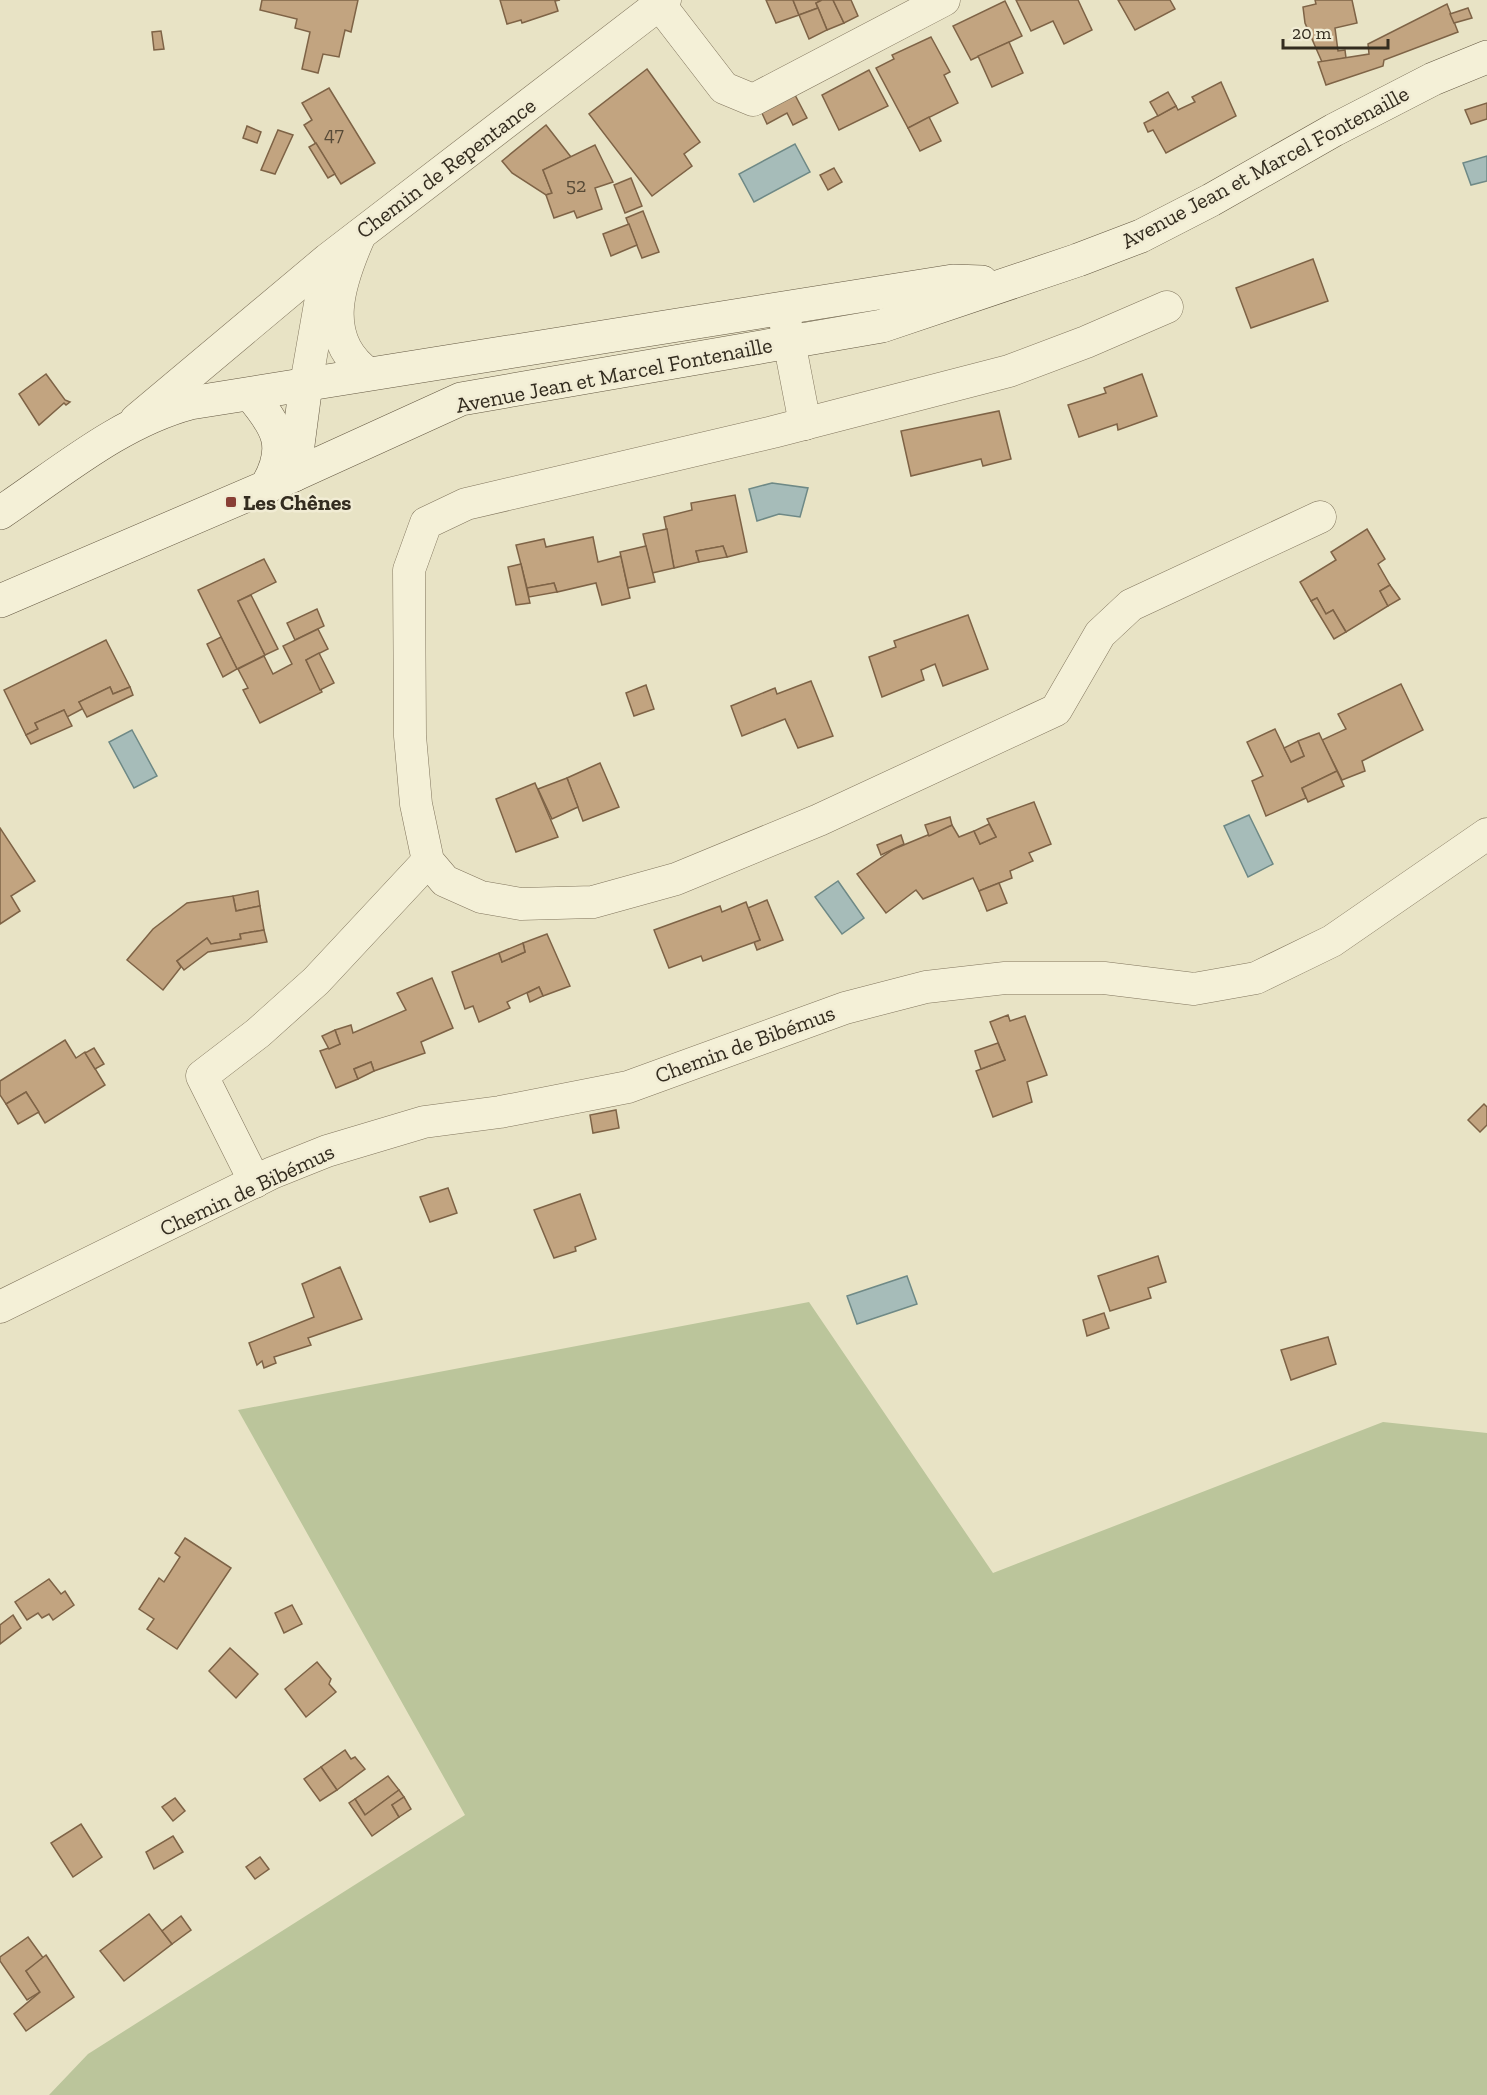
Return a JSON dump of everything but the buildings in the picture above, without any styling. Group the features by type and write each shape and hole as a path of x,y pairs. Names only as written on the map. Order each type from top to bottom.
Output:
{"main road":[{"name":"Avenue Jean et Marcel Fontenaille","path":"0,601 280,481 461,399 882,326 1141,236 1211,200 1334,130 1433,79 1487,57"},
{"name":"Avenue Jean et Marcel Fontenaille","path":"0,513 127,428 164,411 306,384 953,281 1008,284"},
{"path":"280,481 306,384"},
{"path":"250,394 276,429 280,446 278,468 280,481"}],"street":[{"path":"662,3 724,88 753,100 944,0"},
{"name":"Chemin de Repentance","path":"127,428 328,259 662,3"},
{"path":"361,234 343,275 336,308 344,346 358,367 369,374"},
{"path":"306,384 328,259"},
{"path":"1167,307 1086,342 1009,371 805,424 466,504 426,523 409,570 410,736 416,804 428,861 445,881 481,897 521,904 593,902 676,879 819,820 1056,710 1100,634 1131,605 1320,517"},
{"path":"783,308 805,424"},
{"name":"Chemin de Bibémus","path":"0,1307 255,1182 327,1150 424,1122 500,1112 628,1087 845,1008 926,987 1005,978 1061,976 1104,978 1194,989 1256,978 1332,941 1487,834"},
{"path":"255,1182 202,1076 258,1033 316,981 428,861"}],"green space":[{"path":"809,1302 993,1573 1383,1422 1487,1433 1487,2095 49,2095 88,2054 465,1815 238,1410"}],"water":[{"path":"795,144 810,172 754,202 739,174"},
{"path":"1487,156 1487,181 1471,185 1463,163"},
{"path":"772,483 808,488 800,517 779,514 757,521 749,489"},
{"path":"132,730 157,776 134,788 109,742"},
{"path":"1249,815 1273,864 1248,877 1224,826"},
{"path":"838,881 864,918 842,934 815,897"},
{"path":"907,1276 917,1304 857,1324 847,1296"}],"place":[{"name":"Les Chênes","path":"231,502"}]}
